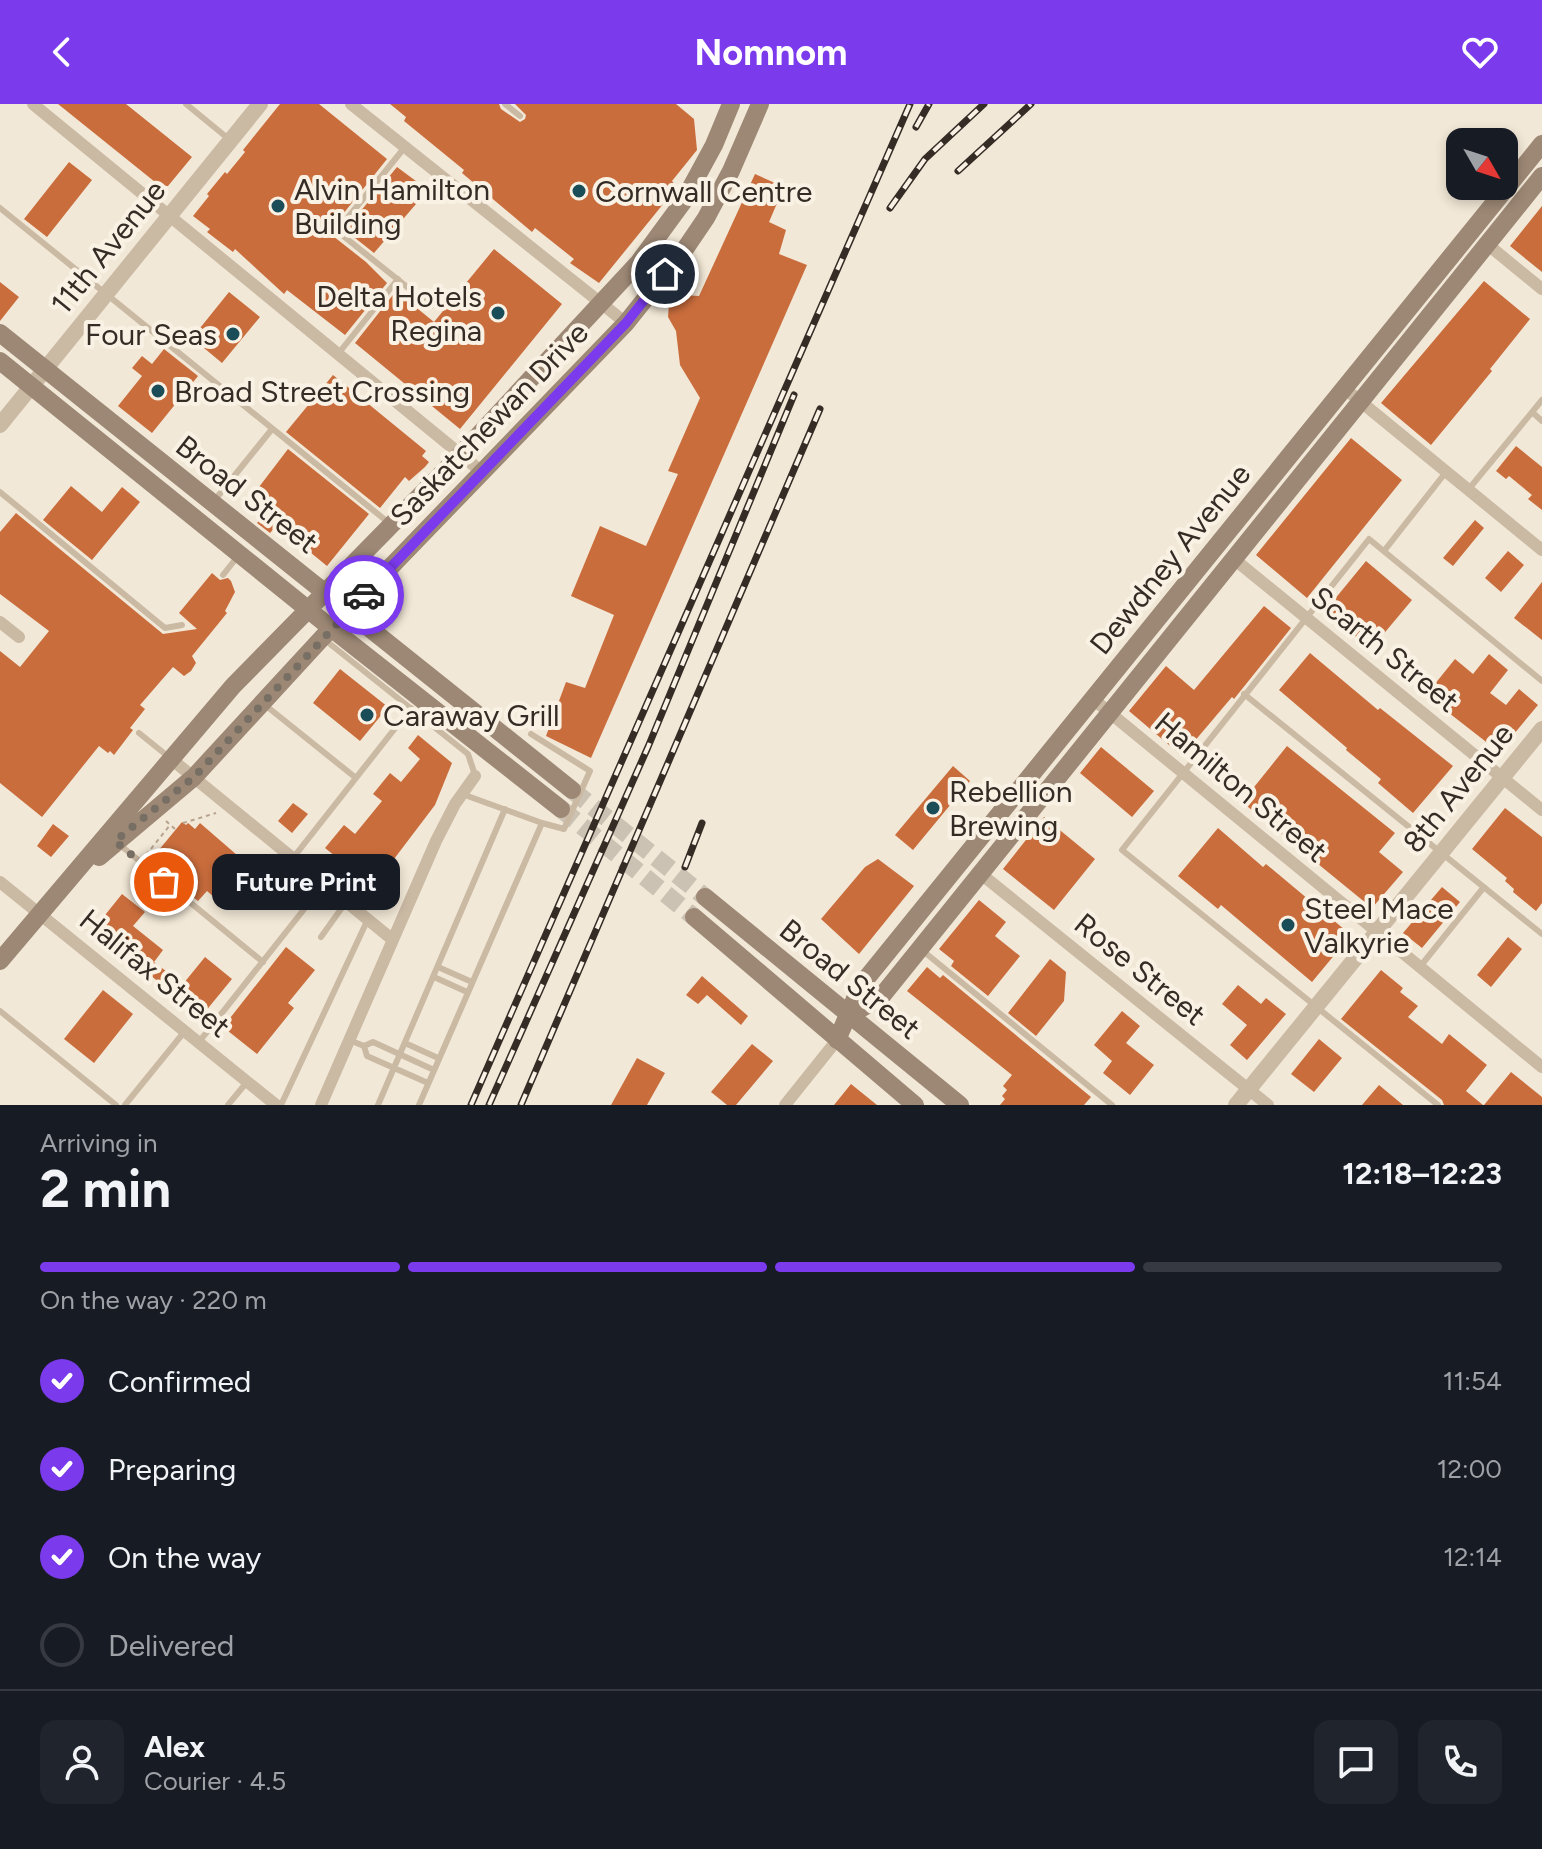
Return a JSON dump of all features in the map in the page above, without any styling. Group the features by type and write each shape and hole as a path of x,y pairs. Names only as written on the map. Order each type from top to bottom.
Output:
{"main road":[{"name":"Saskatchewan Drive","path":"0,961 233,686 461,454 639,262 683,202 714,145 731,104"},
{"name":"Saskatchewan Drive","path":"38,913 115,841 194,777 327,633 626,323 706,218 731,171 760,104"},
{"name":"Dewdney Avenue","path":"837,1040 861,985 1542,144"},
{"name":"Dewdney Avenue","path":"850,1015 881,997 1542,176"},
{"name":"Broad Street","path":"0,333 572,790"},
{"name":"Broad Street","path":"0,361 309,610 327,633 561,809"},
{"name":"Broad Street","path":"705,897 960,1105"},
{"name":"Broad Street","path":"694,917 915,1105"}],"street":[{"path":"33,104 482,472"},
{"name":"11th Avenue","path":"0,425 260,104"},
{"path":"351,104 626,323"},
{"path":"1487,244 1542,289"},
{"path":"1344,388 1542,550"},
{"name":"Scarth Street","path":"1234,559 1542,810"},
{"path":"0,622 19,637"},
{"name":"Hamilton Street","path":"1093,699 1542,1067"},
{"name":"8th Avenue","path":"1236,1105 1542,729"},
{"path":"170,758 393,940"},
{"path":"321,1105 436,841 475,776"},
{"name":"Rose Street","path":"981,874 1268,1105"},
{"name":"Halifax Street","path":"0,882 279,1105"},
{"name":"Dewdney Avenue","path":"785,1105 837,1040"}],"lane":[{"path":"186,104 231,140"},
{"path":"505,104 520,116"},
{"path":"405,147 337,231 431,306"},
{"path":"0,208 390,525"},
{"path":"338,354 398,279"},
{"path":"1468,490 1542,400"},
{"path":"1532,412 1542,421"},
{"path":"212,503 272,429"},
{"path":"1384,551 1446,472"},
{"path":"0,492 165,628 182,625"},
{"path":"1438,1105 1122,850 1369,539 1542,681"},
{"path":"223,575 240,554"},
{"path":"327,633 468,754 475,776"},
{"path":"1244,694 1542,934"},
{"path":"263,702 356,778"},
{"path":"293,858 411,708"},
{"path":"139,733 170,758"},
{"path":"462,794 564,829 590,771 531,734"},
{"path":"378,1105 505,809"},
{"path":"419,1105 542,823"},
{"path":"115,841 263,962"},
{"path":"199,1042 324,884"},
{"path":"1419,968 1484,887"},
{"path":"321,937 346,902"},
{"path":"279,1105 368,919"},
{"path":"920,949 1112,1105"},
{"path":"438,967 472,982"},
{"path":"434,977 467,992"},
{"path":"0,1011 116,1105"},
{"path":"125,1105 185,1031"},
{"path":"349,1040 364,1046 373,1042 434,1070"},
{"path":"405,1043 438,1058"},
{"path":"364,1046 367,1056 428,1083"},
{"path":"228,1105 247,1082"}],"path":[{"path":"183,823 232,808"},
{"path":"140,861 170,825"}],"building":[{"path":"58,104 126,104 192,157 168,186 160,186"},
{"name":"Alvin Hamilton Building","path":"280,104 319,104 387,159 331,229 333,236 387,283 345,335 287,290 284,294 235,249 233,252 207,232 210,229 193,216 209,196 207,194 245,152 243,150"},
{"name":"Cornwall Centre","path":"390,104 499,104 501,109 520,122 526,115 515,104 676,104 694,119 697,150 672,181 677,187 599,283 570,263 574,259 535,228 532,232 462,173 464,170 404,121 406,117"},
{"path":"69,162 92,180 47,237 24,219"},
{"path":"397,167 428,190 374,253 345,230"},
{"path":"755,174 784,187 769,222 786,230 779,254 807,265 591,758 546,736 566,682 585,688 614,615 571,596 600,526 646,546 678,474 668,471 700,398 680,365 676,331 668,317 669,304 683,295 699,296"},
{"path":"1542,206 1542,272 1510,246"},
{"path":"494,249 562,304 460,429 355,343 396,291 434,322"},
{"path":"1484,281 1530,319 1431,445 1381,403"},
{"path":"0,282 19,297 0,321"},
{"path":"229,292 260,317 222,363 192,338"},
{"name":"Broad Street Crossing","path":"164,349 198,376 152,433 118,406 142,376 132,368 142,356 152,364"},
{"path":"333,375 426,451 422,456 429,462 425,467 409,481 405,477 380,508 286,432"},
{"path":"1351,438 1402,480 1307,598 1256,555"},
{"path":"1516,446 1542,467 1542,510 1528,499 1532,495 1509,476 1506,479 1496,471"},
{"path":"288,449 369,514 327,566 277,525 270,533 257,523 264,515 250,503"},
{"path":"71,486 102,512 122,487 140,502 92,560 43,520"},
{"path":"16,513 163,634 197,629 179,613 212,573 220,580 228,578 235,592 225,611 227,613 192,656 196,663 191,671 184,676 173,667 140,705 145,709 114,755 99,746 42,817 0,783 0,651 20,667 49,631 0,594 0,532"},
{"path":"1475,520 1484,528 1453,566 1443,558"},
{"path":"1508,551 1524,565 1501,592 1485,578"},
{"path":"1366,561 1412,600 1371,649 1325,611"},
{"path":"1542,582 1542,640 1514,618"},
{"path":"1264,606 1291,628 1234,699 1232,697 1182,756 1129,711 1166,666 1194,690"},
{"path":"1310,653 1378,710 1380,708 1453,766 1413,813 1378,783 1381,779 1279,690"},
{"path":"1489,654 1508,670 1490,693 1506,705 1519,689 1538,705 1499,752 1426,695 1455,659 1473,674"},
{"path":"340,669 388,707 360,741 313,703"},
{"path":"418,735 452,763 435,805 391,863 397,867 379,891 325,848 344,825 355,834 382,801 373,794 390,773 401,782 420,759 408,748"},
{"path":"1287,746 1395,833 1379,852 1403,872 1372,908 1242,802"},
{"path":"1101,747 1154,791 1132,817 1080,773"},
{"name":"Rebellion Brewing","path":"953,766 970,781 913,850 895,835"},
{"path":"293,803 308,814 292,833 278,821"},
{"path":"1505,808 1542,837 1542,903 1536,911 1513,892 1514,889 1505,881 1507,878 1472,849"},
{"path":"1044,817 1095,859 1054,910 1003,869"},
{"path":"182,822 195,829 200,823 245,862 215,898 207,891 198,901 183,889 191,879 158,851"},
{"path":"53,824 69,836 51,857 37,846"},
{"path":"1218,828 1351,935 1312,982 1221,905 1218,909 1178,876"},
{"path":"878,859 914,886 859,954 821,919 865,867"},
{"path":"1442,887 1460,902 1422,948 1403,933"},
{"path":"122,894 145,912 133,926 163,950 154,962 183,984 205,957 232,979 200,1018 93,930"},
{"path":"979,900 1006,922 995,936 1020,956 988,996 951,966 954,961 939,949"},
{"path":"1508,937 1522,949 1491,987 1477,975"},
{"path":"286,947 315,970 288,1003 294,1008 257,1054 223,1027"},
{"path":"1050,959 1066,972 1064,1001 1036,1036 1008,1013"},
{"path":"927,967 940,978 943,975 1091,1097 1084,1105 1000,1105 1007,1090 1003,1086 1012,1075 907,991"},
{"path":"1381,970 1403,988 1400,992 1418,1006 1408,1017 1442,1044 1449,1034 1487,1065 1466,1091 1483,1105 1444,1105 1442,1100 1341,1019"},
{"path":"702,976 748,1016 741,1025 707,995 698,1004 686,995"},
{"path":"1238,985 1261,1004 1266,998 1286,1014 1247,1060 1230,1045 1247,1025 1222,1004"},
{"path":"103,990 133,1014 94,1063 64,1039"},
{"path":"1122,1011 1140,1026 1126,1043 1154,1065 1130,1095 1103,1073 1112,1061 1094,1045"},
{"path":"1319,1039 1342,1058 1314,1092 1291,1074"},
{"path":"752,1044 773,1061 736,1105 727,1105 711,1092"},
{"path":"637,1058 665,1073 647,1105 611,1105"},
{"path":"1511,1072 1542,1097 1542,1105 1484,1105"},
{"path":"851,1084 877,1105 834,1105"},
{"path":"1379,1085 1403,1105 1362,1105"}],"tunnel":[{"path":"572,790 705,897"},
{"path":"561,809 694,917"}],"railway":[{"path":"471,1105 910,104"},
{"path":"916,127 929,104"},
{"path":"890,208 925,159 984,104"},
{"path":"958,171 1031,104"},
{"path":"489,1105 648,747 794,395"},
{"path":"521,1105 820,409"},
{"path":"685,867 702,823"}],"way so far":[{"path":"164,882 115,841 194,777 364,595"}],"place":[{"name":"Cornwall Centre","path":"579,191"},
{"name":"Alvin Hamilton Building","path":"278,206"},
{"name":"Delta Hotels Regina","path":"498,313"},
{"name":"Four Seas","path":"233,334"},
{"name":"Broad Street Crossing","path":"158,391"},
{"name":"Caraway Grill","path":"367,715"},
{"name":"Rebellion Brewing","path":"933,808"},
{"name":"Future Print","path":"164,882"},
{"name":"Steel Mace Valkyrie","path":"1288,925"}],"route":[{"path":"364,595 626,323 665,274"}]}
